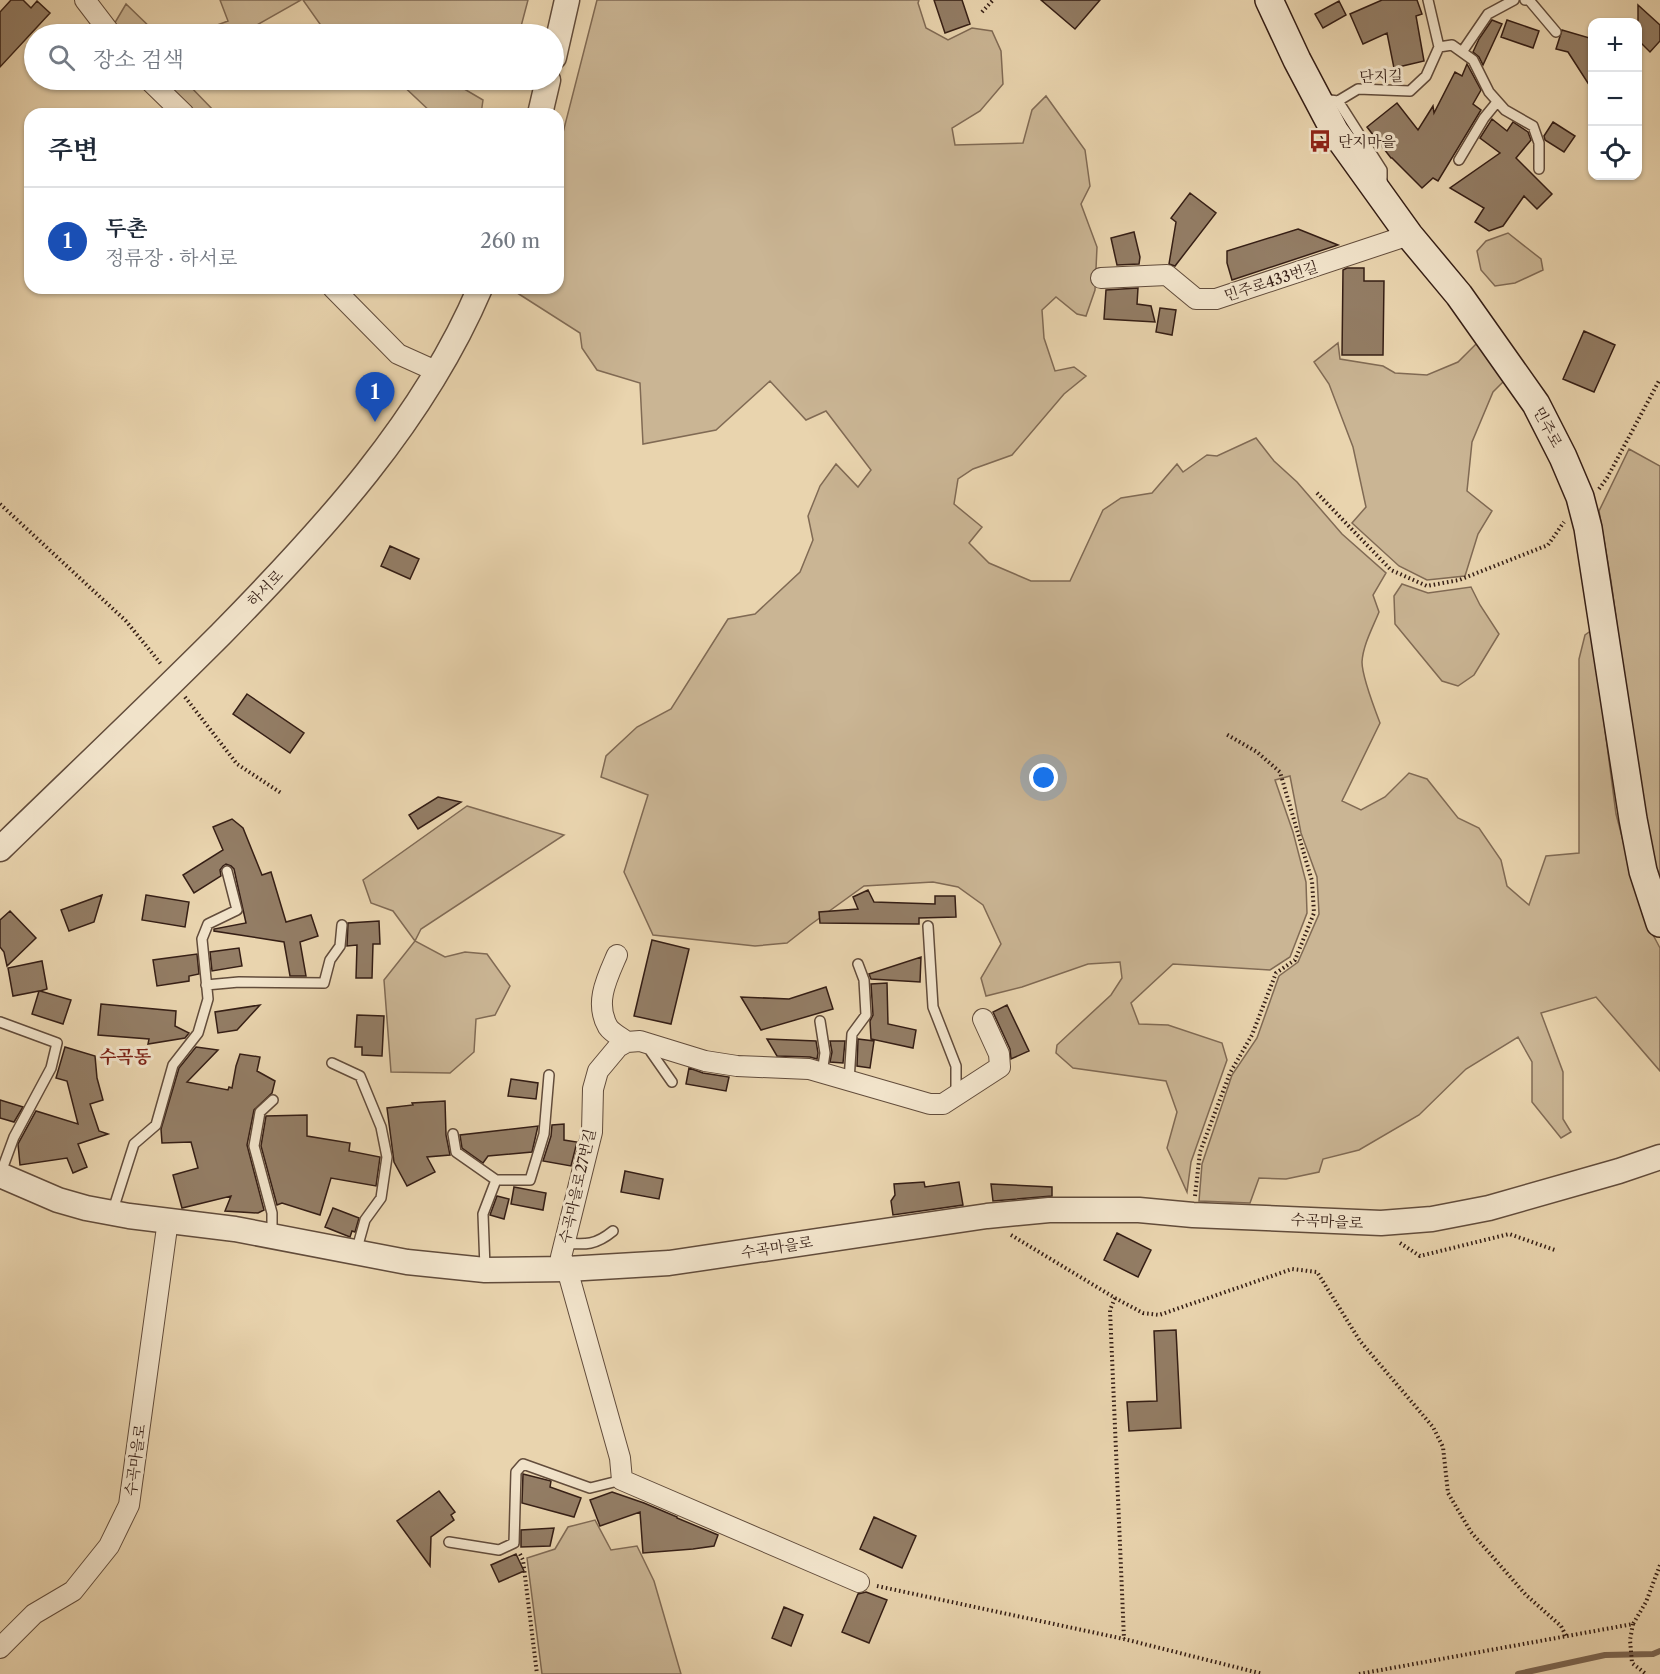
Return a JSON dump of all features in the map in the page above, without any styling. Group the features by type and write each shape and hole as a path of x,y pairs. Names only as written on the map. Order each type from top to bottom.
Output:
{"main road":[{"name":"민주로","path":"1269,0 1327,100 1335,132 1409,235 1459,295 1536,404 1563,457 1584,509 1633,819 1643,871 1660,923"}],"street":[{"path":"85,0 103,24"},
{"path":"562,24 567,0"},
{"path":"159,90 178,108"},
{"path":"541,108 546,90"},
{"name":"민주로433번길","path":"1101,278 1167,274 1196,299 1216,299 1409,235"},
{"path":"339,294 398,354 438,372"},
{"name":"하서로","path":"0,849 174,681 279,575 355,487 427,390 470,313 478,294"},
{"path":"617,955 606,982 601,1007 609,1029 627,1042 640,1041 705,1061 737,1066 809,1070 930,1104 943,1104 1000,1067 999,1054 983,1019"},
{"name":"수곡마을로27번길","path":"567,1269 561,1257 592,1132 593,1089 598,1071 618,1047 627,1042"},
{"name":"수곡마을로","path":"0,1175 58,1200 112,1212 236,1229 406,1262 485,1270 567,1269 669,1263 987,1216 1048,1210 1139,1210 1192,1215 1381,1223 1432,1219 1489,1208 1660,1157"},
{"name":"수곡마을로","path":"0,1648 34,1614 73,1591 109,1546 129,1505 168,1220"},
{"path":"567,1269 620,1458 621,1480 859,1582"}],"lane":[{"path":"1428,0 1439,46 1452,45 1473,60 1489,92 1497,102 1505,110 1533,126 1539,142 1539,170"},
{"path":"1461,52 1488,14 1514,0"},
{"path":"1525,0 1528,0 1556,32"},
{"name":"단지길","path":"1327,100 1358,89 1410,91 1426,76 1439,46"},
{"path":"1459,160 1484,118 1497,102"},
{"path":"112,1212 135,1144 156,1125 173,1065 198,1033 208,999 202,939 208,924 237,910 227,871"},
{"path":"206,985 239,982 324,983 330,960 340,946 342,925"},
{"path":"928,926 933,1007 956,1066 956,1096"},
{"path":"849,1081 852,1034 866,1015 864,980 858,964"},
{"path":"820,1021 825,1053 822,1073"},
{"name":"수곡마을로","path":"0,1022 57,1043 51,1068 14,1137 0,1175"},
{"path":"652,1045 651,1052 672,1082"},
{"path":"332,1063 360,1076 381,1127 387,1157 381,1198 365,1220 356,1252"},
{"path":"453,1134 456,1152 496,1180 530,1180 544,1134 549,1075"},
{"path":"271,1236 272,1213 254,1146 260,1112 273,1100"},
{"path":"485,1270 483,1214 496,1180"},
{"path":"564,1243 582,1245 602,1241 614,1231"},
{"path":"449,1542 499,1550 514,1543 516,1472 523,1464 590,1488 621,1480"}],"path":[{"path":"982,12 993,0"},
{"path":"1317,493 1391,570 1427,586 1459,580 1548,544 1568,517 1584,509 1607,478 1660,379"},
{"path":"0,504 126,621 237,764 281,793"},
{"path":"1192,1215 1200,1152 1230,1073 1252,1035 1276,973 1294,960 1314,913 1312,881 1280,772 1257,752 1226,734"},
{"path":"987,1216 998,1228 1143,1313 1159,1315 1292,1269 1317,1272 1360,1341 1433,1427 1443,1447 1448,1494 1471,1532 1526,1595 1561,1626 1566,1636"},
{"path":"1381,1223 1392,1237 1420,1256 1509,1234 1555,1250"},
{"path":"1115,1298 1110,1310 1124,1639"},
{"path":"514,1543 523,1560 537,1674"},
{"path":"1646,1674 1632,1664 1630,1641 1633,1624 1646,1602 1660,1565"},
{"path":"859,1582 1124,1639 1263,1674"},
{"path":"1359,1674 1633,1624"}],"shaded area":[{"path":"220,0 301,0 259,24 220,24 228,21"},
{"path":"303,0 528,0 522,24 320,24"},
{"path":"597,0 919,0 926,28 948,40 972,28 992,31 1001,51 1003,84 980,111 952,128 955,145 1023,143 1032,110 1046,96 1085,150 1090,186 1081,204 1097,247 1095,290 1086,316 1077,314 1056,297 1042,310 1044,338 1055,371 1074,367 1086,376 1064,394 1012,455 973,469 958,479 954,504 982,527 969,543 989,563 1031,581 1070,581 1103,510 1121,498 1152,493 1177,464 1183,472 1207,455 1217,456 1256,438 1274,461 1297,482 1342,534 1386,573 1373,595 1379,612 1366,643 1362,662 1366,684 1380,723 1342,801 1361,810 1385,797 1409,773 1427,779 1458,818 1479,828 1501,860 1507,886 1529,905 1546,856 1579,853 1579,659 1585,635 1592,630 1616,814 1643,916 1660,948 1660,1071 1596,997 1541,1013 1563,1072 1563,1119 1571,1132 1561,1138 1532,1102 1532,1062 1518,1037 1466,1069 1419,1115 1359,1150 1323,1159 1319,1172 1286,1179 1259,1178 1250,1203 1199,1201 1202,1164 1232,1075 1257,1038 1279,976 1298,962 1319,914 1317,877 1301,833 1290,776 1275,780 1293,832 1306,882 1307,913 1290,957 1270,970 1173,964 1131,1003 1139,1024 1168,1025 1222,1043 1227,1060 1191,1162 1187,1192 1167,1148 1177,1112 1166,1081 1073,1068 1056,1053 1057,1045 1111,995 1122,978 1120,962 1088,964 1022,987 986,996 981,978 1001,944 983,905 958,887 933,882 864,886 787,943 755,946 653,935 624,872 648,795 601,777 606,756 637,727 671,709 728,619 755,614 800,572 813,540 808,516 820,486 836,464 858,487 871,470 826,411 806,420 770,381 716,430 643,444 640,383 597,370 582,348 580,333 519,294 564,294 564,129"},
{"path":"126,4 147,24 114,24"},
{"path":"171,90 194,90 211,108 190,108"},
{"path":"408,90 466,90 483,100 482,108 427,108"},
{"path":"1508,233 1541,259 1543,270 1515,283 1495,286 1481,270 1477,251 1486,241"},
{"path":"1338,343 1340,359 1383,366 1395,373 1427,375 1458,362 1477,343 1506,379 1493,392 1472,442 1467,491 1492,511 1478,534 1465,576 1427,580 1399,566 1352,523 1366,507 1353,447 1329,384 1314,362"},
{"path":"1629,449 1660,466 1660,877 1643,816 1611,581 1599,511"},
{"path":"1402,584 1428,593 1471,587 1499,634 1474,675 1458,686 1442,681 1395,624 1394,596"},
{"path":"467,806 564,835 421,929 415,941 393,911 371,903 363,880"},
{"path":"415,941 445,957 465,952 487,954 510,986 495,1015 476,1019 474,1052 450,1073 391,1072 384,980"},
{"path":"595,1520 611,1550 637,1546 654,1581 681,1674 542,1674 527,1558 555,1549 568,1527"}],"building":[{"path":"11,0 23,0 31,8 37,1 50,13 40,24 24,24 24,41 0,67 0,12"},
{"path":"934,0 962,0 970,24 945,33"},
{"path":"1041,0 1100,0 1075,29"},
{"path":"1382,0 1417,0 1422,14 1416,16 1424,61 1394,68 1387,33 1363,44 1350,14"},
{"path":"1339,1 1346,15 1323,28 1315,14"},
{"path":"1638,5 1660,25 1660,41 1650,52 1642,44 1642,18 1638,18"},
{"path":"1492,20 1502,24 1483,65 1473,52"},
{"path":"1507,20 1539,31 1533,48 1501,37"},
{"path":"1562,30 1588,38 1588,83 1568,52 1556,49"},
{"path":"1467,64 1481,90 1473,104 1481,110 1438,181 1433,178 1422,188 1391,158 1367,127 1397,103 1418,130 1433,106 1434,113 1455,72 1462,76"},
{"path":"1492,119 1507,131 1513,122 1528,132 1531,140 1516,158 1552,194 1537,209 1524,196 1503,226 1489,231 1475,222 1484,208 1450,188 1500,153 1480,138"},
{"path":"1553,122 1575,136 1564,152 1545,140 1544,136"},
{"path":"1190,193 1216,213 1175,266 1169,264 1176,222 1171,218"},
{"path":"1298,229 1338,245 1232,280 1227,263 1227,251"},
{"path":"1134,232 1140,257 1139,264 1117,265 1111,238"},
{"path":"1364,268 1364,281 1384,281 1383,355 1342,355 1343,270"},
{"path":"1138,288 1137,304 1151,306 1155,322 1104,319 1106,290"},
{"path":"1160,308 1176,310 1172,335 1156,332"},
{"path":"1584,331 1615,345 1594,392 1563,379"},
{"path":"390,546 419,559 410,579 381,566"},
{"path":"247,694 304,733 290,753 233,714"},
{"path":"438,797 461,802 418,829 409,815"},
{"path":"232,819 243,828 262,875 271,872 286,922 311,915 318,936 300,942 306,976 290,976 284,942 214,931 214,929 246,923 234,869 231,866 226,864 223,866 220,870 221,876 194,893 183,875 223,850 213,827"},
{"path":"868,890 874,902 935,904 935,896 955,896 956,917 919,918 919,924 820,923 819,912 858,909 853,897"},
{"path":"102,895 94,922 69,931 61,910"},
{"path":"146,895 189,902 185,927 142,920"},
{"path":"10,911 36,938 7,966 4,952 0,947 0,920"},
{"path":"379,921 380,944 373,944 372,978 356,978 357,945 347,946 348,923"},
{"path":"652,940 689,949 671,1024 634,1016"},
{"path":"239,948 242,966 212,971 210,952"},
{"path":"197,954 199,974 189,976 189,981 157,986 153,960"},
{"path":"921,957 920,982 871,979 869,974"},
{"path":"42,961 47,989 40,991 71,1000 63,1024 32,1014 39,991 13,996 8,968"},
{"path":"887,983 888,1024 916,1030 913,1048 871,1039 870,1021 873,1015 871,984"},
{"path":"826,987 833,1009 761,1030 741,997 789,999"},
{"path":"101,1004 176,1011 175,1026 189,1033 185,1038 148,1044 149,1039 98,1035"},
{"path":"260,1005 237,1030 218,1033 215,1012"},
{"path":"1007,1005 1029,1051 1011,1059 1010,1049 993,1012"},
{"path":"357,1015 384,1016 382,1056 362,1055 362,1047 355,1047"},
{"path":"767,1039 816,1041 817,1059 777,1056"},
{"path":"858,1039 874,1041 870,1068 857,1066"},
{"path":"830,1041 845,1041 843,1063 830,1062 832,1052"},
{"path":"65,1047 95,1056 97,1078 103,1100 90,1104 99,1131 108,1134 78,1144 87,1167 73,1173 67,1158 20,1165 18,1144 36,1111 78,1124 67,1081 56,1078"},
{"path":"196,1047 218,1050 187,1082 228,1090 229,1087 232,1088 240,1054 260,1057 257,1071 275,1081 272,1093 254,1110 247,1145 264,1210 258,1213 225,1211 231,1196 182,1208 173,1175 198,1168 191,1142 162,1143 161,1129 179,1068"},
{"path":"689,1068 703,1073 729,1077 726,1091 686,1084"},
{"path":"511,1079 538,1083 536,1099 508,1096"},
{"path":"0,1100 23,1107 14,1122 0,1118"},
{"path":"445,1101 446,1135 450,1155 427,1157 435,1172 407,1186 394,1162 387,1108 413,1105 412,1103"},
{"path":"307,1115 307,1136 350,1143 349,1151 380,1157 376,1186 331,1178 320,1215 282,1203 277,1205 261,1146 266,1116"},
{"path":"564,1124 564,1140 577,1142 571,1166 543,1161 552,1125"},
{"path":"538,1126 532,1152 488,1156 483,1163 462,1148 460,1135"},
{"path":"625,1171 663,1179 659,1199 621,1192"},
{"path":"924,1182 925,1187 959,1182 963,1205 893,1215 891,1201 895,1195 894,1184"},
{"path":"991,1184 1052,1187 1052,1196 993,1201"},
{"path":"514,1187 546,1193 543,1210 511,1204"},
{"path":"497,1196 509,1199 504,1219 490,1215"},
{"path":"333,1208 359,1218 355,1232 352,1231 350,1237 325,1227"},
{"path":"1117,1233 1151,1250 1138,1277 1104,1260"},
{"path":"1176,1330 1181,1428 1129,1431 1127,1402 1157,1401 1154,1331"},
{"path":"523,1474 551,1481 550,1487 581,1498 574,1517 522,1503"},
{"path":"439,1491 455,1512 451,1515 454,1520 431,1537 430,1566 397,1521"},
{"path":"612,1492 644,1503 718,1535 714,1546 643,1553 640,1512 600,1526 590,1500"},
{"path":"874,1517 916,1536 902,1568 860,1549"},
{"path":"554,1528 550,1546 521,1547 521,1530"},
{"path":"516,1554 524,1571 499,1582 491,1565"},
{"path":"866,1592 887,1600 869,1643 842,1632 858,1594"},
{"path":"784,1607 803,1615 791,1646 772,1638"}],"waterway":[{"path":"1518,1674 1605,1655 1653,1654 1660,1651"}],"place":[{"name":"단지마을","path":"1320,141"},
{"name":"두촌","path":"375,422"}],"district":[{"name":"수곡동","path":"125,1057"}]}
